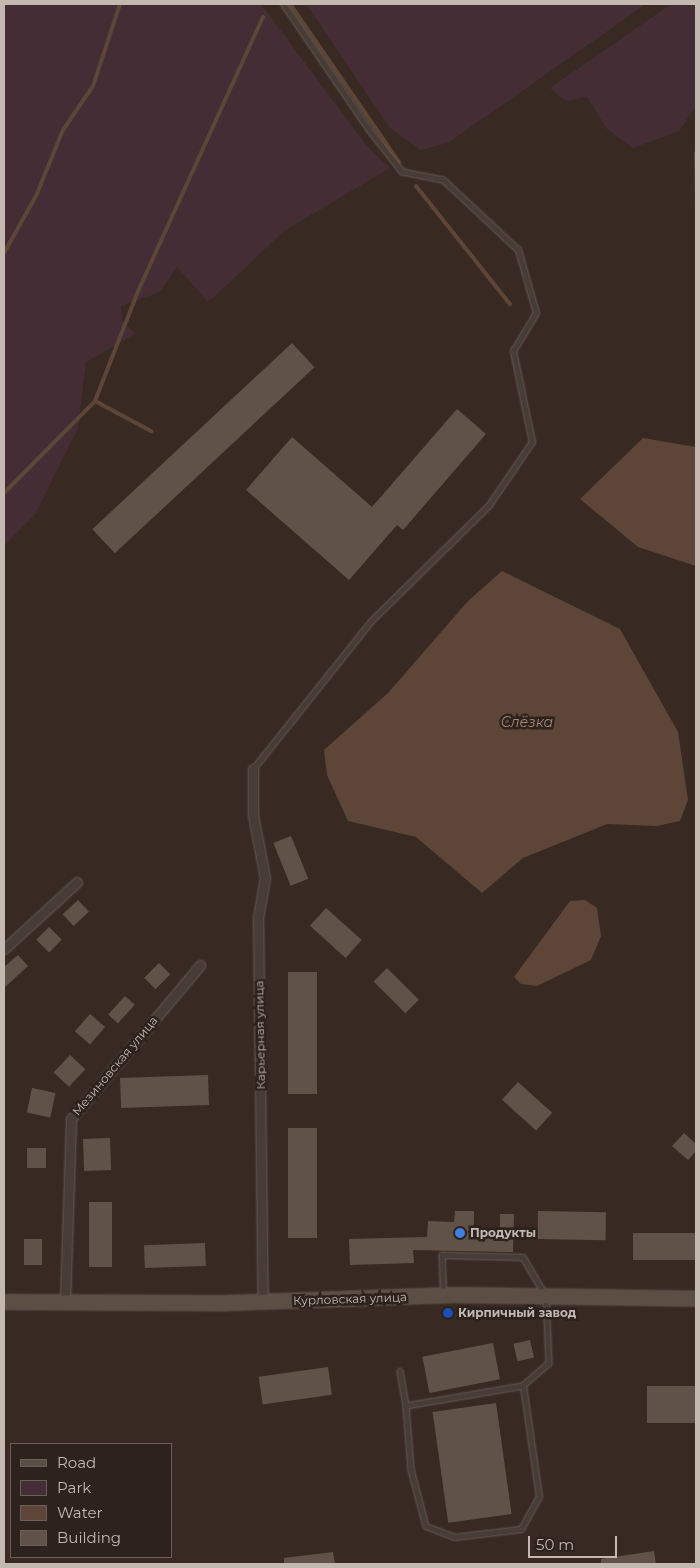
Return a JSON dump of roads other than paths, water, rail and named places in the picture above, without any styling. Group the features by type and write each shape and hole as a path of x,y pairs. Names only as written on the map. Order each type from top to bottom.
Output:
{"main road":[{"name":"Курловская улица","path":"4,1302 263,1302 443,1296 696,1299"}],"street":[{"name":"Карьерная улица","path":"253,769 253,815 264,878 258,916 263,1302"},
{"path":"4,949 77,882"},
{"name":"Мезиновская улица","path":"65,1301 71,1118 200,965"}],"lane":[{"path":"253,769 370,621 489,505 532,442 512,351 536,313 518,250 443,180 402,172 369,130 284,4"},
{"path":"406,1406 523,1386 549,1363 546,1296 524,1258 442,1255 443,1296"},
{"path":"400,1371 406,1406 411,1469 426,1526 454,1538 521,1529 539,1497 523,1386"}],"water":[{"path":"696,151 696,258 694,152"},
{"path":"643,438 696,447 696,566 638,547 580,499"},
{"name":"Слёзка","path":"502,571 620,629 678,732 688,800 680,821 657,826 607,824 523,858 482,893 416,837 348,821 327,775 324,750 388,693 468,601"},
{"path":"585,900 597,908 601,936 591,960 537,986 521,984 514,977 570,901"}],"waterway":[{"path":"4,253 36,196 63,130 93,86 120,4"},
{"path":"290,4 399,162"},
{"path":"4,493 95,401 139,289 263,17"},
{"path":"416,186 510,304"},
{"path":"95,401 151,431"}],"place":[{"name":"Продукты","path":"460,1233"},
{"name":"Кирпичный завод","path":"448,1313"}]}
